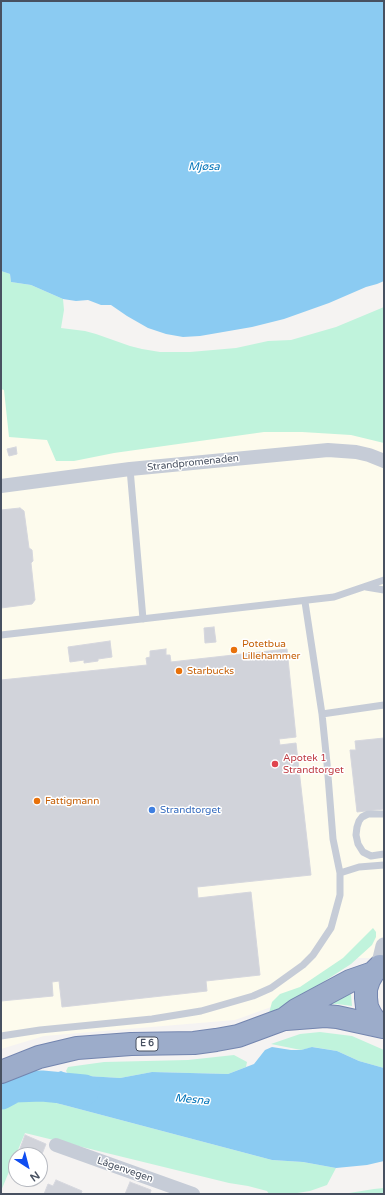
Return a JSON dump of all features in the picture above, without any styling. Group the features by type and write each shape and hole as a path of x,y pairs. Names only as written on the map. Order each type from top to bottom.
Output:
{"highway":[{"name":"E 6","path":"284,1019 296,1010 350,981 379,968"},
{"name":"E 6","path":"379,968 369,980 366,989 366,998 367,1007 371,1015 376,1022 384,1027"},
{"name":"E 6","path":"1,1072 19,1064 56,1052 77,1048 103,1045 194,1043 216,1040 238,1036 284,1019 325,1016 337,1017 384,1027"}],"street":[{"name":"Strandpromenaden","path":"1,486 130,469 328,450 356,452 384,461"},
{"path":"379,968 384,946"},
{"name":"Lågenvegen","path":"56,1145 193,1194"}],"lane":[{"path":"130,469 143,618"},
{"path":"1,635 143,618 334,598 384,580"},
{"path":"364,586 384,590"},
{"path":"1,1036 40,1030 152,1019 201,1011 253,996 271,988 303,965 313,955 331,928 340,895 340,873 333,839 322,714 305,602"},
{"path":"322,714 384,705"},
{"path":"384,814 368,814 362,816 356,827 356,835 358,844 363,852 371,856 384,854"},
{"path":"340,873 359,867 384,865"}],"shaded area":[{"path":"1,373 384,423 384,958 354,958 285,1002 235,1020 44,1036 1,1049"}],"green space":[{"path":"1,271 10,274 11,282 31,285 63,299 64,310 61,328 85,331 130,346 160,352 190,352 236,348 268,341 291,340 336,327 384,307 384,443 351,435 302,432 264,432 114,453 74,461 56,461 47,440 9,437 4,390 1,389"},
{"path":"373,928 376,932 376,937 372,945 351,964 286,1006 269,1013 272,1002 280,994 300,987 343,958"},
{"path":"351,994 352,1006 337,1004 320,1005"},
{"path":"320,1032 352,1036 384,1050 384,1068 359,1061 337,1051 313,1047 301,1050 271,1044 300,1034"},
{"path":"234,1055 247,1062 246,1067 228,1074 152,1072 120,1078 69,1075 66,1071 68,1067 104,1062 188,1060"},
{"path":"28,1093 45,1100 272,1160 303,1162 336,1168 327,1185 310,1191 291,1194 269,1194 267,1191 248,1186 229,1183 25,1133 19,1147 8,1147 8,1174 1,1191 1,1103"},
{"path":"384,1188 384,1194 343,1194 374,1189"}],"water":[{"name":"Mjøsa","path":"1,1 384,1 384,281 284,319 252,327 200,336 183,337 166,334 148,328 111,305 101,305 88,300 76,301 63,299 31,285 11,282 10,274 1,271"},
{"path":"272,1047 301,1050 312,1047 337,1051 359,1061 384,1068 384,1161 367,1165 336,1168 303,1162 272,1160 45,1100 42,1086 50,1075 61,1071 70,1075 120,1078 152,1072 228,1074 254,1064 265,1050"}],"building":[{"path":"16,447 17,454 9,456 7,449"},
{"path":"20,508 24,511 29,548 32,550 33,561 31,563 35,600 32,604 1,608 1,510"},
{"path":"214,627 216,642 205,643 204,628"},
{"path":"110,641 112,657 84,663 84,660 70,662 68,647"},
{"name":"Strandtorget","path":"166,649 166,655 170,655 171,662 287,649 296,737 279,739 280,745 296,743 311,875 197,887 198,898 251,892 260,975 206,981 207,991 62,1007 59,981 52,982 53,996 1,1001 1,680 147,665 146,658 150,657 150,651"},
{"path":"384,738 384,809 357,812 350,750 356,750 355,741"},
{"path":"25,1135 46,1144 45,1147 21,1147"},
{"path":"56,1180 82,1191 81,1194 44,1194 48,1184 53,1186"},
{"path":"130,1182 151,1190 150,1194 125,1194"}],"waterway":[{"name":"Mesna","path":"1,1094 14,1087 42,1086 84,1090"}],"place":[{"name":"Potetbua Lillehammer","path":"234,650"},
{"name":"Starbucks","path":"179,671"},
{"name":"Apotek 1 Strandtorget","path":"275,764"},
{"name":"Fattigmann","path":"37,801"},
{"name":"Strandtorget","path":"152,810"}]}
